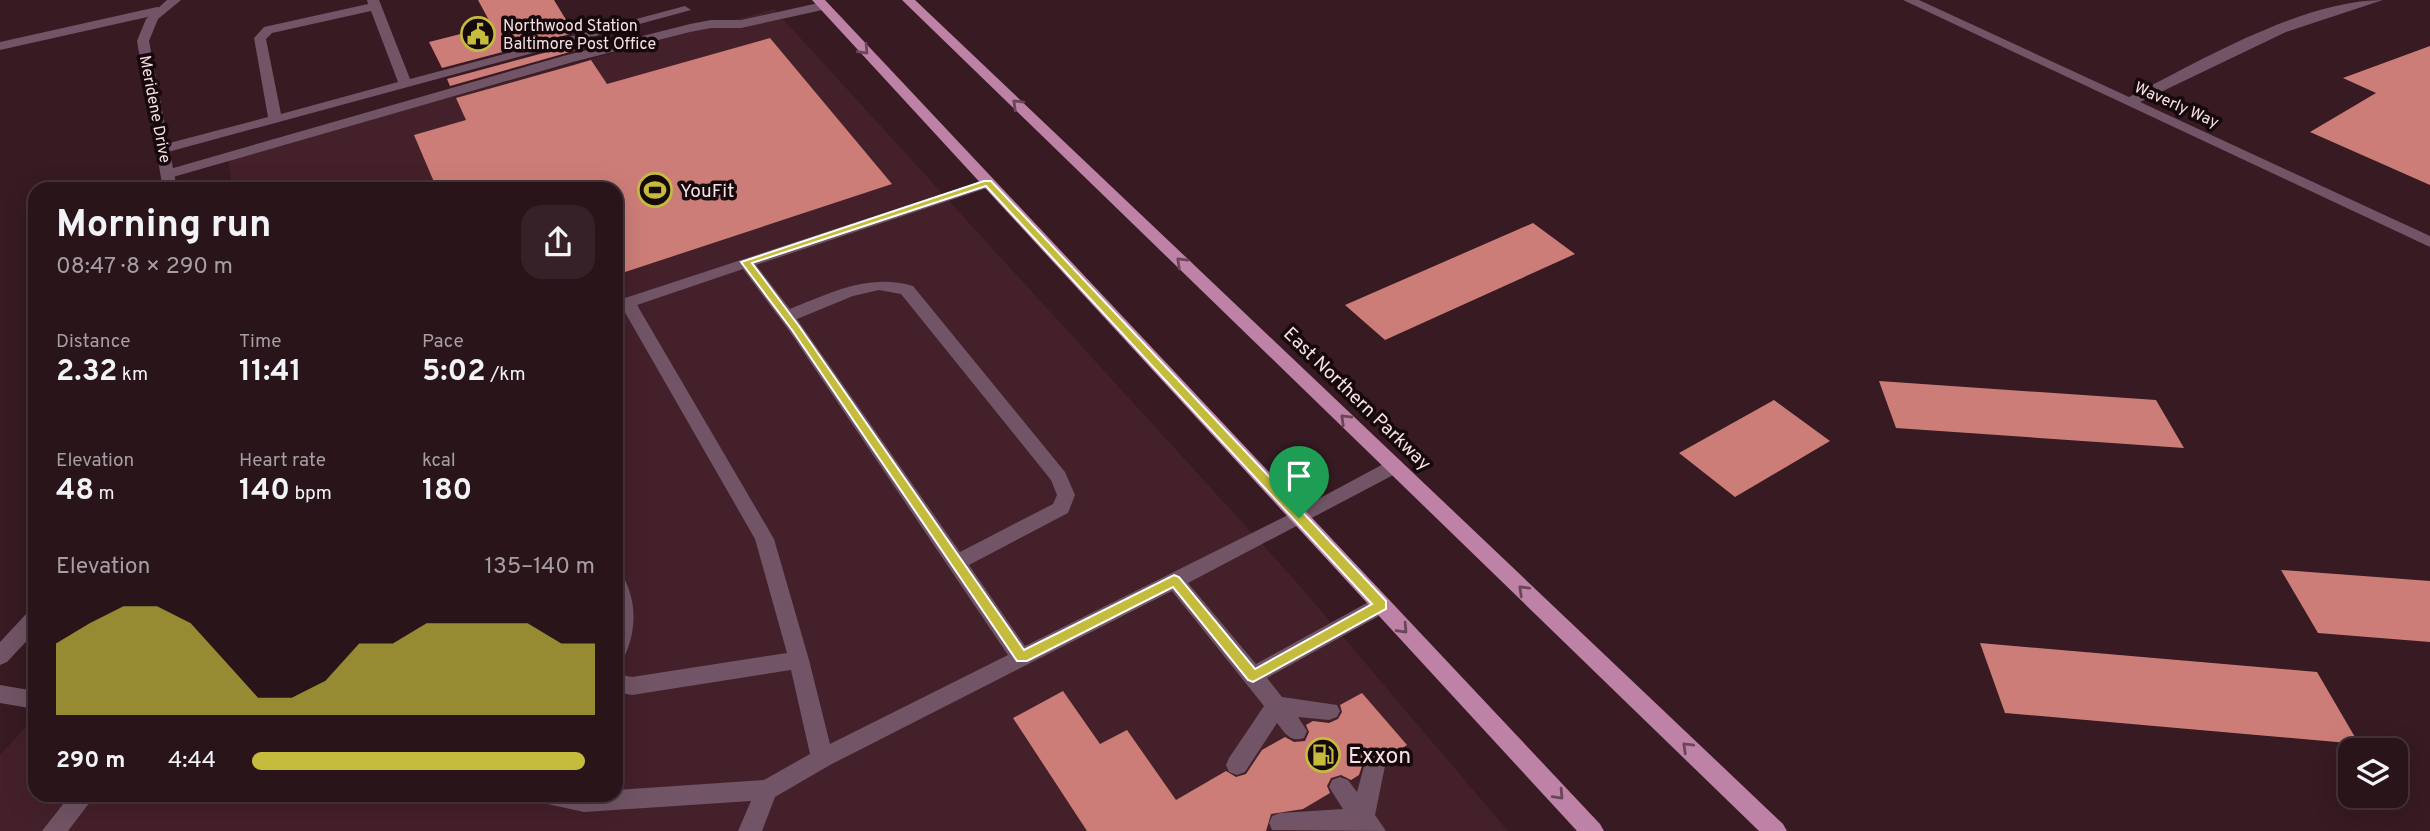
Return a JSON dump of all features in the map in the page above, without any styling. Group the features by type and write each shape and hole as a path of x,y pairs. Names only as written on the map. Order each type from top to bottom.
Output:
{"main road":[{"name":"East Northern Parkway","path":"908,0 1774,831"},
{"path":"820,3 1592,831"}],"street":[{"path":"0,47 157,11 175,0"},
{"name":"Waverly Way","path":"1909,0 2430,242"},
{"path":"2130,102 2262,37 2339,8 2377,0"},
{"path":"275,119 260,38 268,30 374,3 405,84"},
{"path":"168,174 636,42 710,24 741,24 820,3"},
{"path":"163,149 685,10"},
{"name":"Meridene Drive","path":"157,11 147,24 143,41 169,182"},
{"path":"623,303 988,183"},
{"path":"746,262 787,317 1022,657"},
{"path":"787,317 878,283 895,283 907,290 1059,477 1066,495 1061,508 956,563"},
{"path":"623,307 764,540 799,660 822,758"},
{"path":"623,799 767,790 822,758 1299,518 1395,466"},
{"path":"1174,580 1296,731"},
{"path":"623,597 626,627 623,635"},
{"path":"1253,676 1381,605"},
{"path":"0,656 28,626"},
{"path":"623,684 632,686 799,660"},
{"path":"0,694 28,699"},
{"path":"1276,706 1329,712"},
{"path":"1237,765 1276,706"},
{"path":"1368,825 1374,766"},
{"path":"1340,787 1368,825"},
{"path":"750,831 767,790"},
{"path":"54,831 78,802"},
{"path":"1280,823 1368,825"}],"shaded area":[{"path":"774,9 1293,578 1508,831 0,831 0,755 28,725 28,802 623,802 623,182 231,182 228,158"}],"building":[{"path":"478,0 554,0 574,33 442,68 429,42 492,26"},
{"path":"770,38 892,184 623,273 623,182 434,182 414,135 466,120 456,98 591,60 607,84"},
{"path":"581,43 584,48 450,86 447,79"},
{"path":"2430,46 2430,185 2310,132 2376,93 2343,78"},
{"path":"1533,223 1575,254 1385,340 1345,305"},
{"path":"1879,381 2156,400 2184,448 1896,428"},
{"path":"1774,400 1830,441 1735,497 1679,453"},
{"path":"2281,570 2430,581 2430,642 2318,633"},
{"path":"1980,643 2317,672 2356,738 2338,738 2338,742 2005,713"},
{"path":"1063,691 1100,744 1127,730 1176,800 1226,771 1236,777 1246,774 1262,750 1285,737 1294,742 1305,741 1309,732 1306,725 1313,721 1329,723 1338,719 1342,712 1340,705 1362,693 1407,745 1385,759 1375,754 1365,757 1359,775 1351,780 1341,775 1331,778 1327,786 1330,793 1303,809 1271,814 1266,831 1087,831 1013,718"}],"place":[{"name":"Northwood Station Baltimore Post Office","path":"478,34"},
{"name":"YouFit","path":"655,190"},
{"name":"Exxon","path":"1323,755"}],"route":[{"path":"988,183 1299,518 1381,605 1253,676 1174,580 1022,657 796,328 746,262 988,183"}]}
